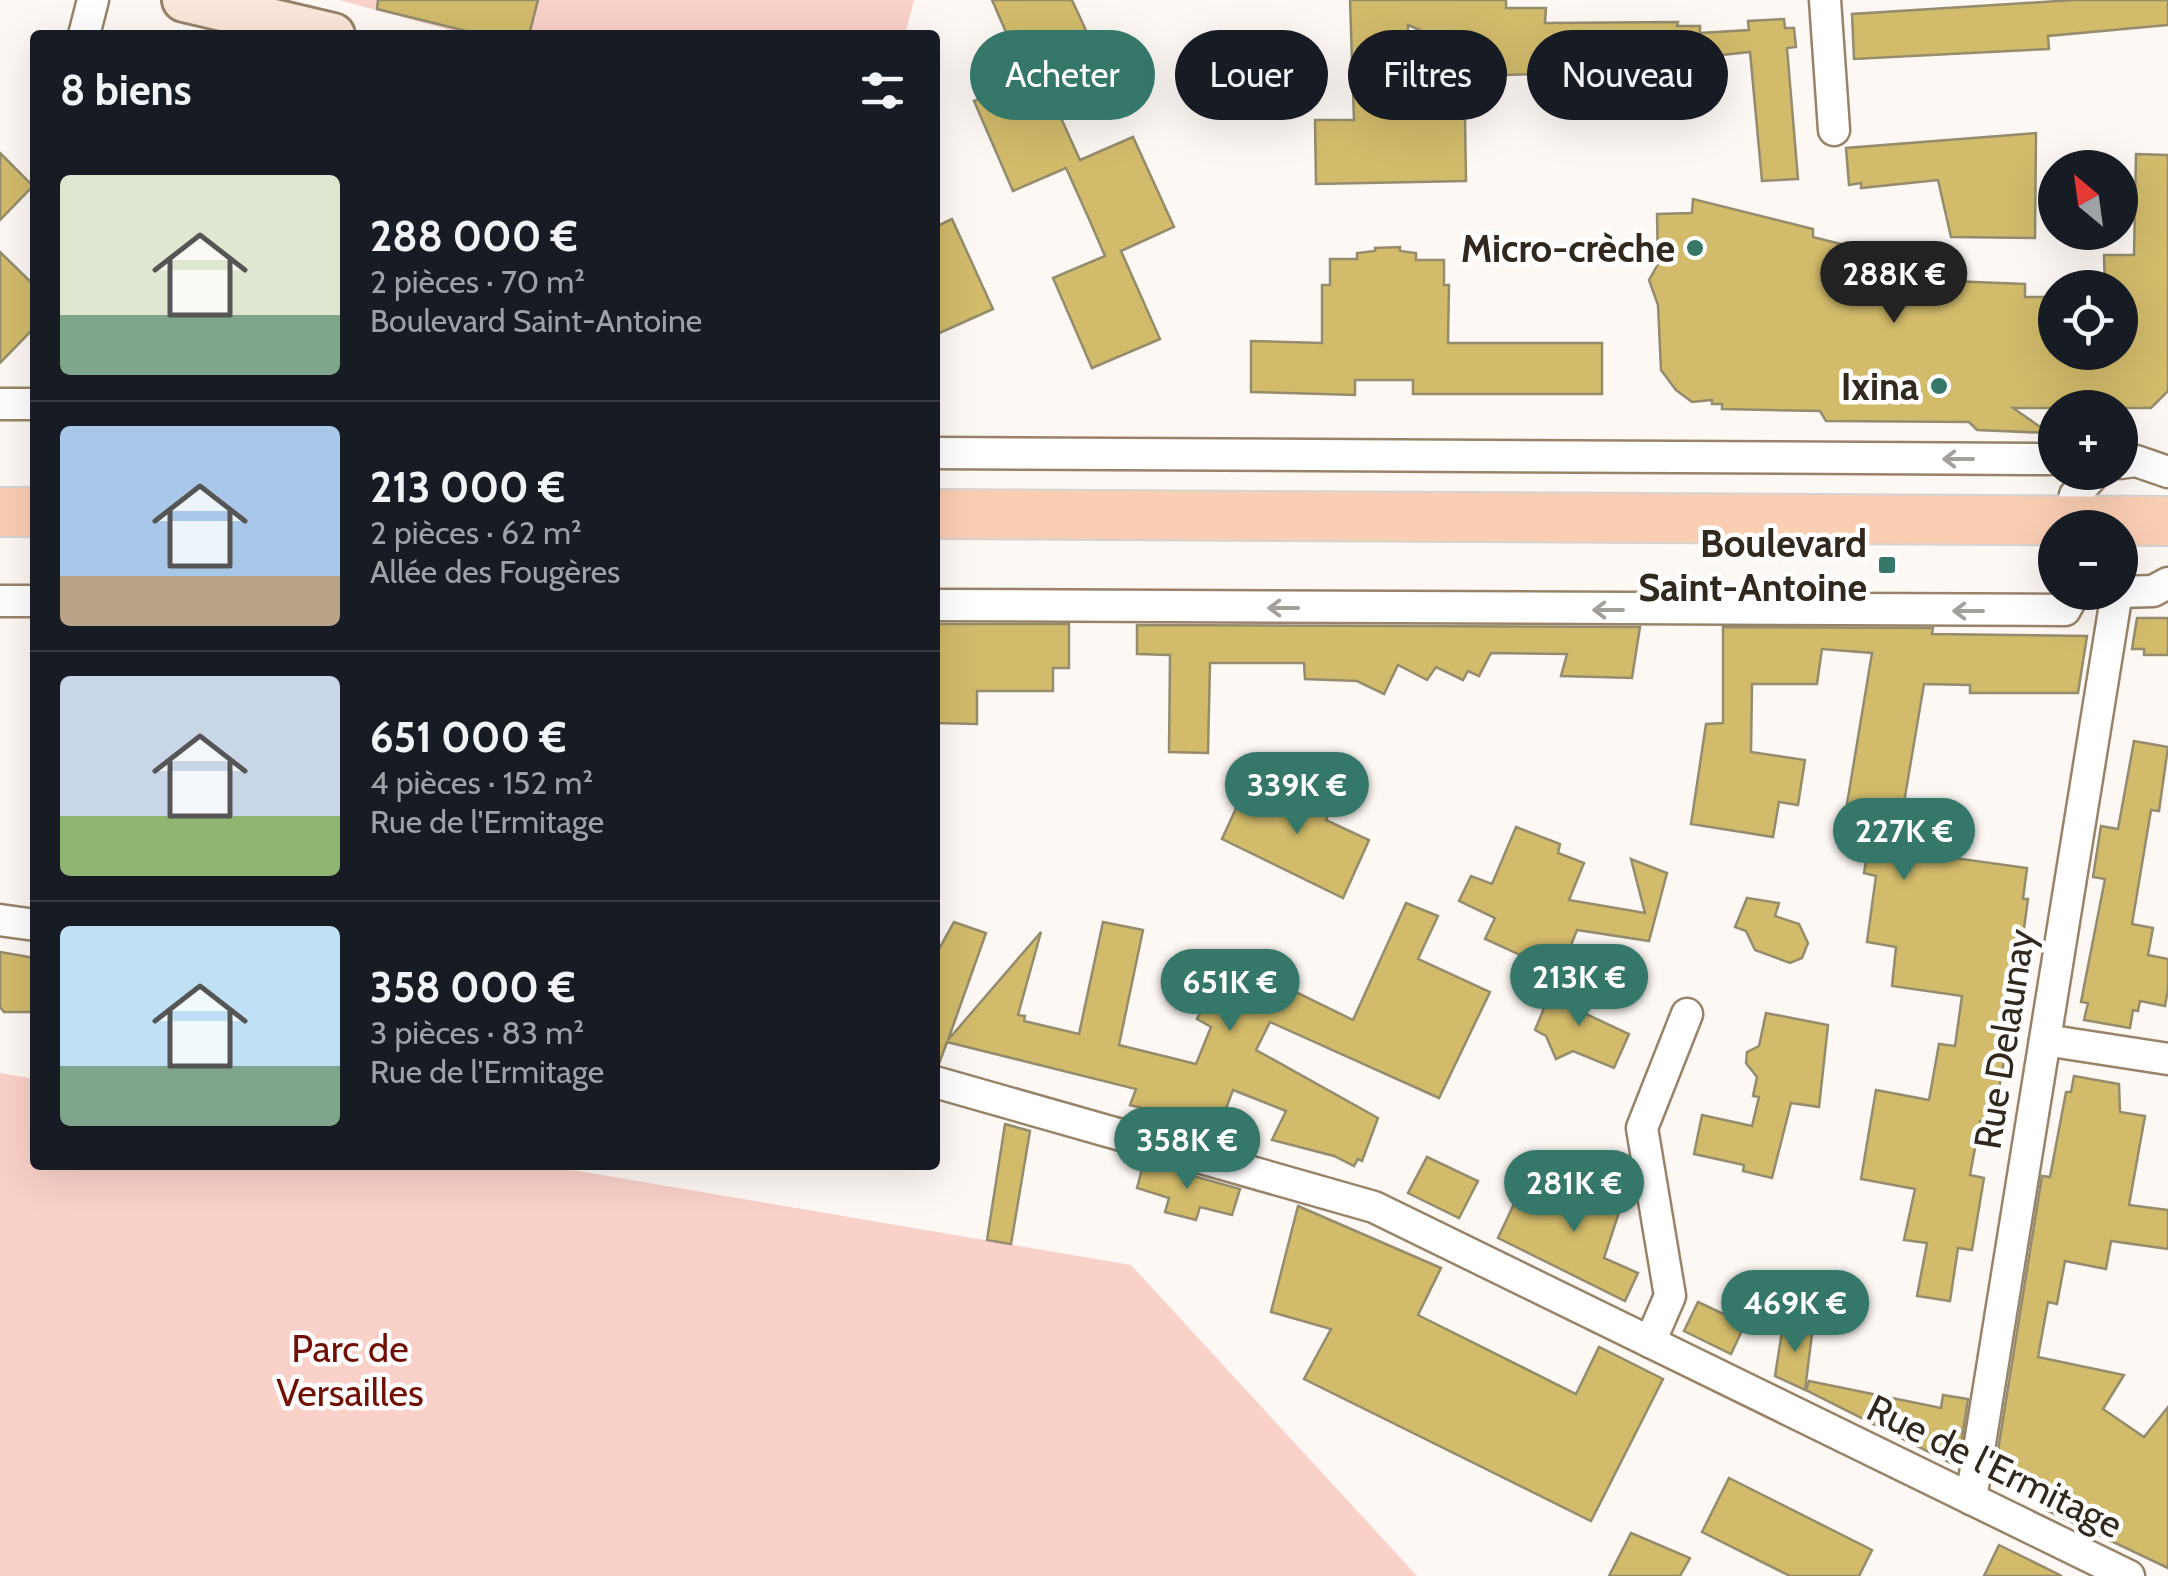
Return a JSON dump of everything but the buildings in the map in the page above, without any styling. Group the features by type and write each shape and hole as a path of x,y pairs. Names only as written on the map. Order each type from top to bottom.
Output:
{"main road":[{"path":"184,0 312,30"},
{"path":"0,512 30,512"},
{"path":"940,514 2038,531"},
{"path":"2138,524 2168,521"},
{"path":"940,544 2038,531"},
{"path":"0,540 30,540"},
{"path":"2138,546 2168,546"}],"street":[{"path":"85,30 92,0"},
{"path":"1825,0 1834,130"},
{"path":"0,404 30,404"},
{"path":"940,452 2038,459"},
{"path":"2138,462 2164,460"},
{"path":"2138,591 2153,591 2168,584"},
{"path":"0,601 30,601"},
{"path":"940,605 2038,610"},
{"name":"Rue Delaunay","path":"1971,1499 2115,610"},
{"path":"0,920 30,924"},
{"path":"1650,1342 1670,1296 1642,1128 1687,1014"},
{"path":"2045,1040 2168,1060"},
{"name":"Rue de l'Ermitage","path":"940,1083 1374,1207 2129,1576"}],"green space":[{"path":"339,0 914,0 906,30 450,30"},
{"name":"Parc de Versailles","path":"0,1073 30,1078 30,1170 572,1170 1131,1265 1417,1576 0,1576"}],"place":[{"name":"Micro-crèche","path":"1695,248"},
{"name":"Ixina","path":"1939,386"},
{"name":"Boulevard Saint-Antoine","path":"1887,565"}]}
